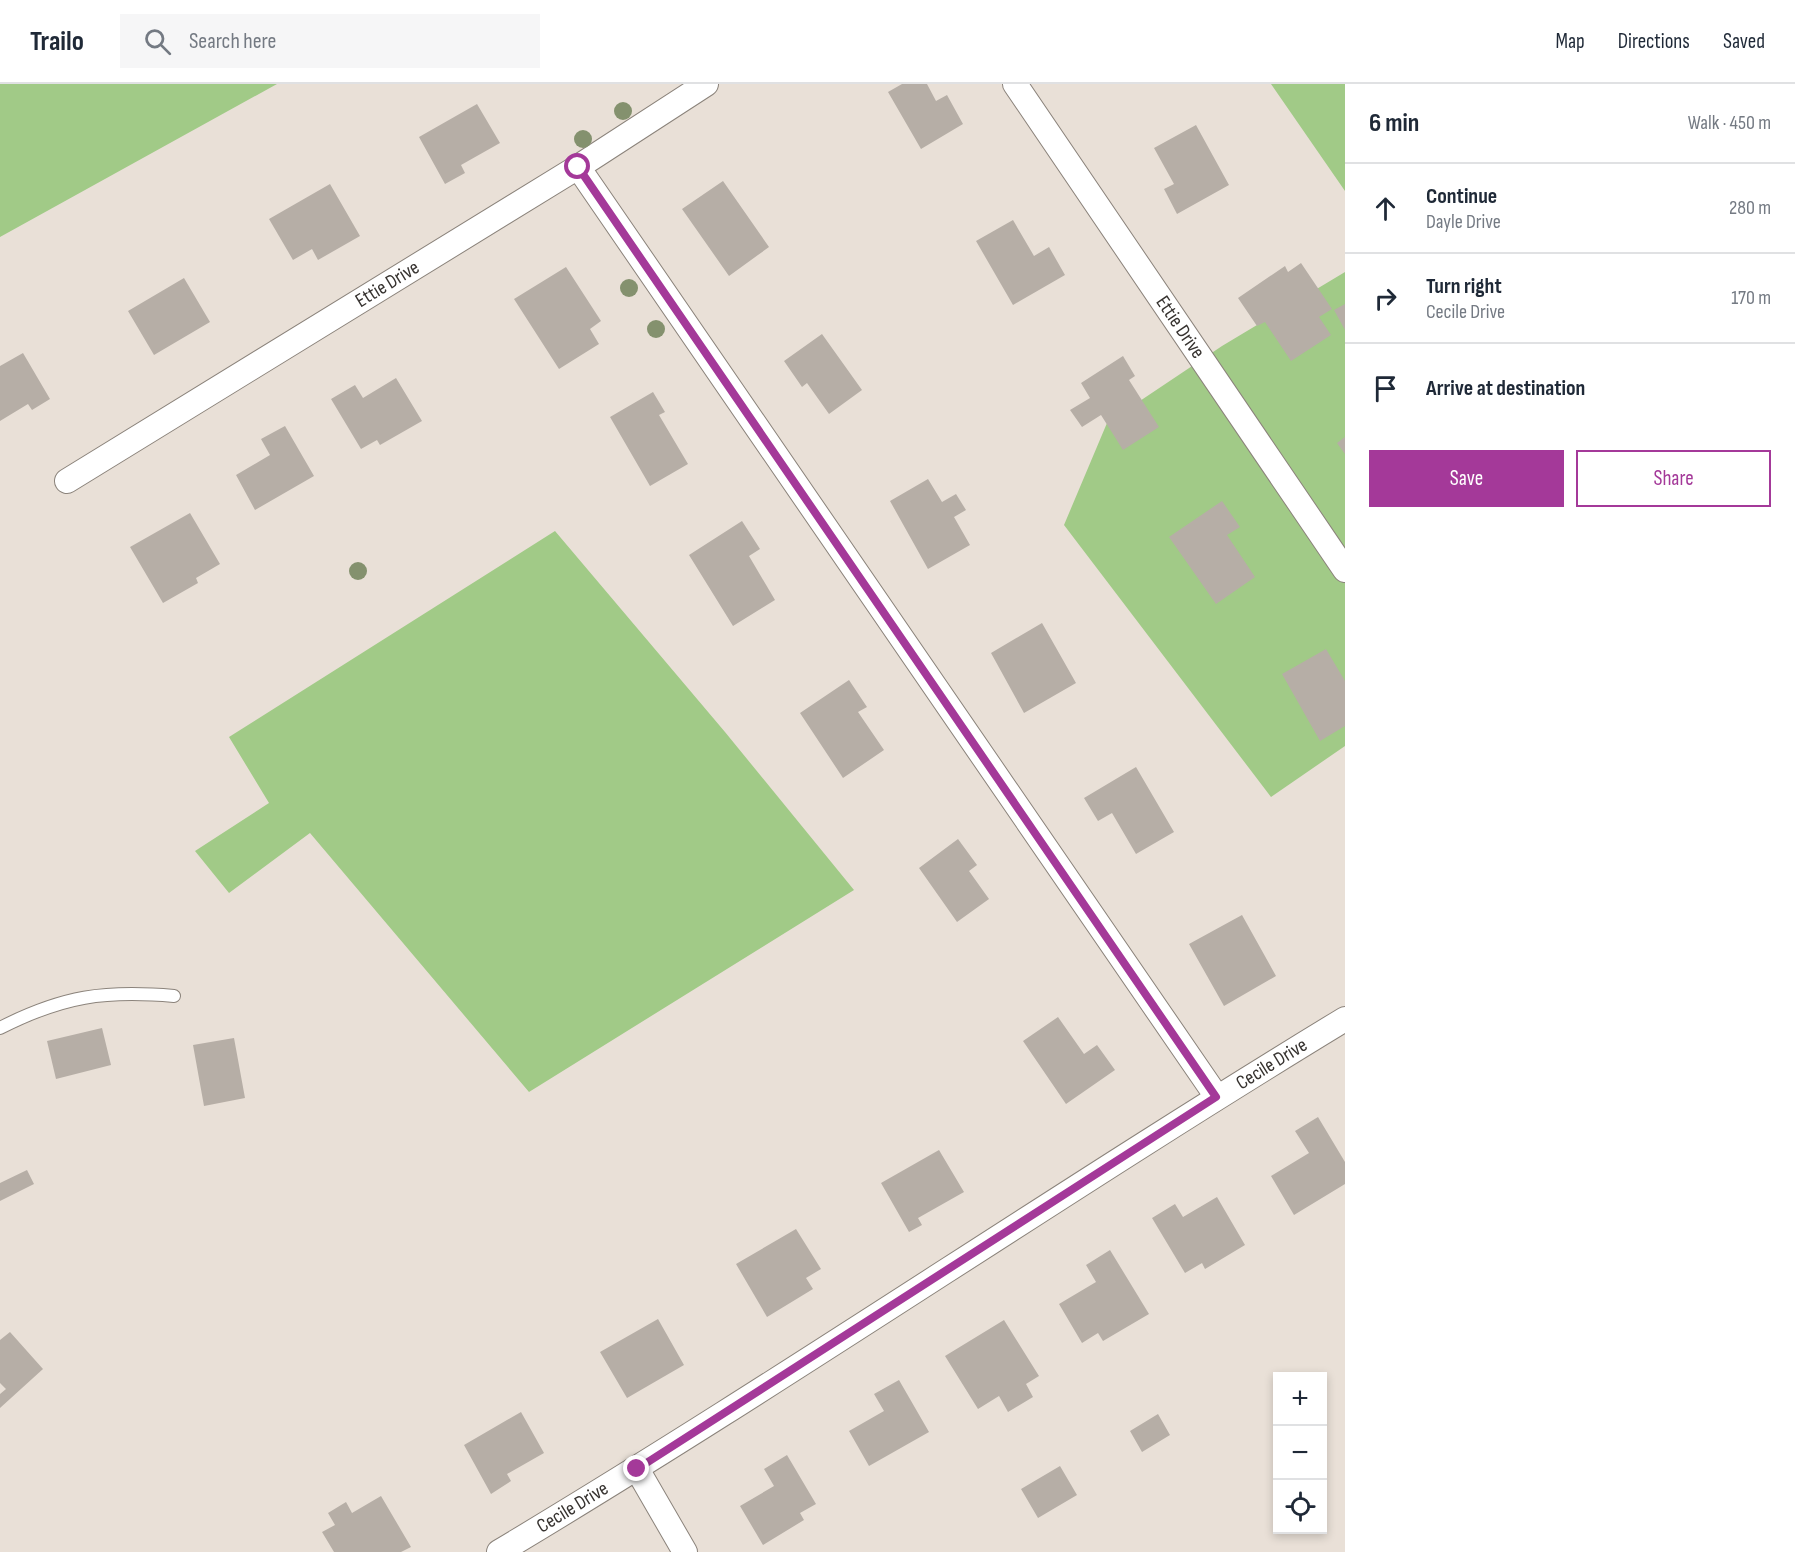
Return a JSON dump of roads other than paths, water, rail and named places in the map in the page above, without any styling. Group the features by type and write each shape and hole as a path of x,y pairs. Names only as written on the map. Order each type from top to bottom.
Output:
{"street":[{"name":"Ettie Drive","path":"67,481 578,167 706,84"},
{"name":"Ettie Drive","path":"1015,84 1345,570"},
{"path":"578,167 1216,1097"},
{"name":"Cecile Drive","path":"499,1552 637,1469 1216,1097 1345,1019"},
{"path":"637,1469 685,1552"}],"lane":[{"path":"0,1028 22,1016 76,998 126,992 174,996"}]}
